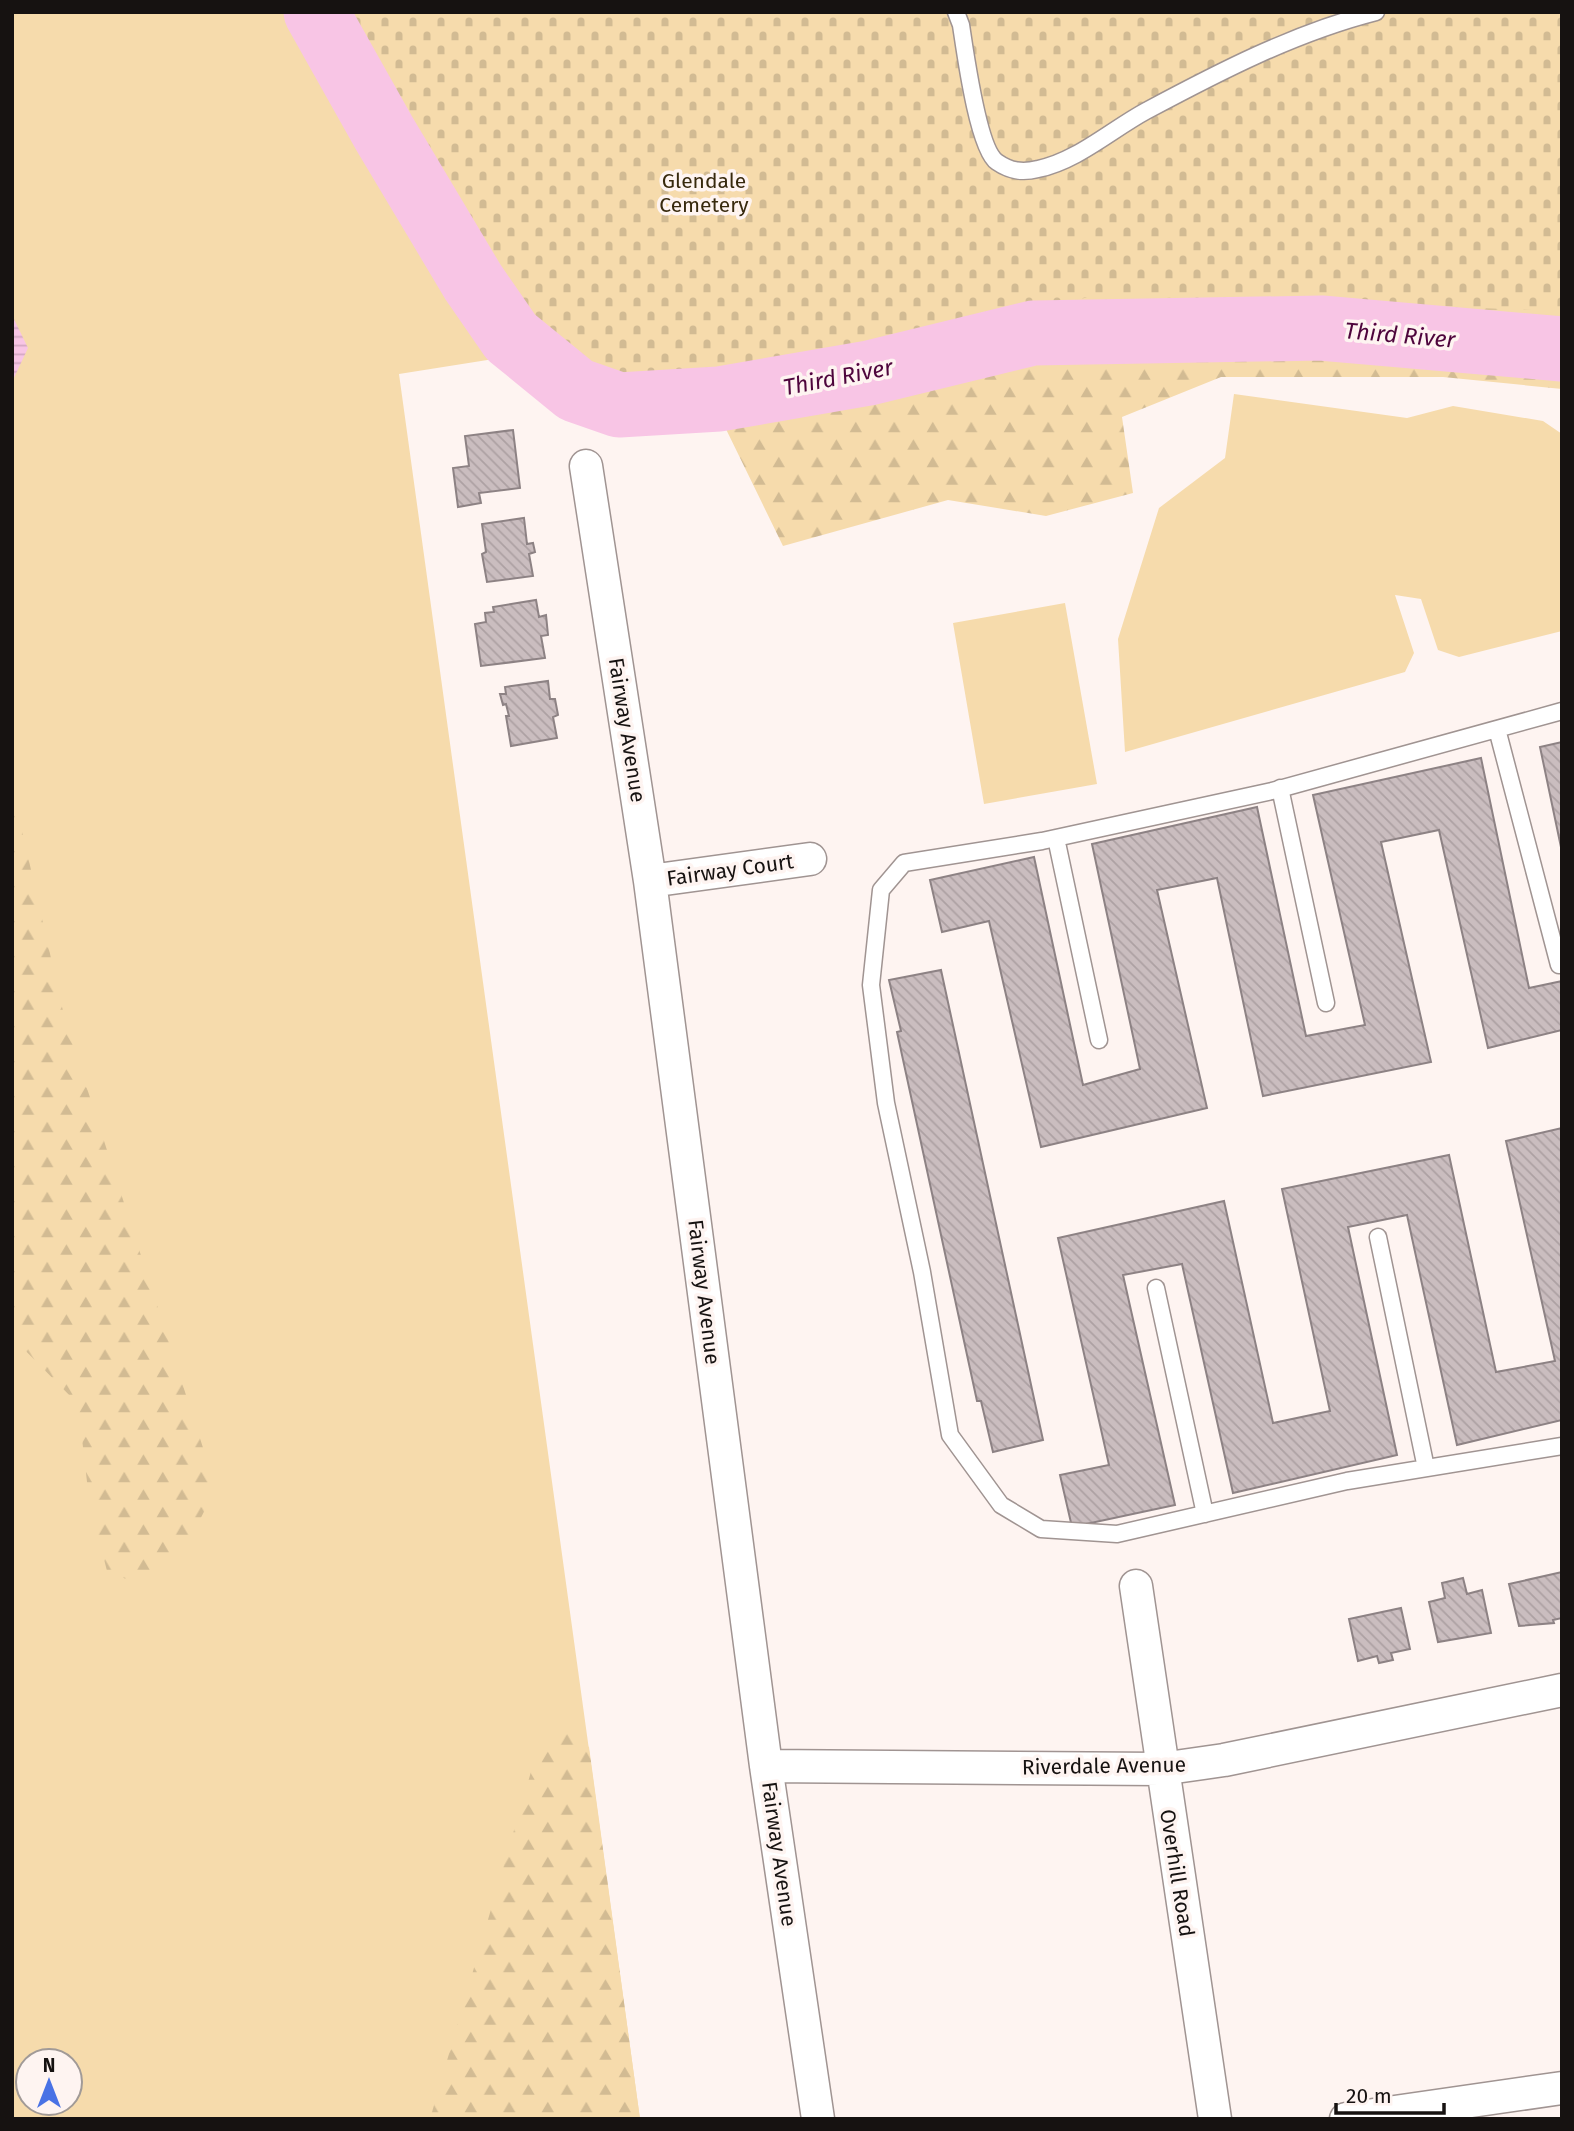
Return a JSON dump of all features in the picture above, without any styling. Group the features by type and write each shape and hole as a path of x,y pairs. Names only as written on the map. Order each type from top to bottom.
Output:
{"street":[{"name":"Fairway Avenue","path":"586,466 650,881 766,1766 818,2119"},
{"name":"Fairway Court","path":"650,881 810,859"},
{"name":"Overhill Road","path":"1136,1586 1161,1769 1215,2119"},
{"name":"Riverdale Avenue","path":"766,1766 1161,1769 1224,1760 1562,1690"},
{"path":"1346,2119 1562,2088"}],"lane":[{"path":"956,12 984,138 994,161 1016,172 1040,169 1078,153 1143,113 1297,37 1376,12"},
{"path":"1562,711 1280,788 1056,838 904,863 881,890 871,985 886,1103 922,1272 950,1435 1001,1505 1041,1529 1117,1534 1348,1481 1562,1446"},
{"path":"1497,729 1559,965"},
{"path":"1280,788 1326,1003"},
{"path":"1056,838 1099,1041"},
{"path":"1378,1237 1426,1468"},
{"path":"1156,1289 1205,1514"}],"green space":[{"path":"12,12 316,12 434,217 511,337 500,358 399,374 640,2119 12,2119"},
{"name":"Glendale Cemetery","path":"316,12 423,12 1562,251 1562,389 1443,377 1221,377 1122,417 1133,493 1046,516 948,500 783,546 723,423 600,417 500,358 511,337 434,217"},
{"name":"Glendale Cemetery","path":"346,12 1562,12 1562,311 1100,295 898,334 755,373 617,376 566,352 510,304 445,206"},
{"path":"1234,394 1407,418 1453,406 1543,421 1562,434 1562,631 1459,657 1438,650 1421,599 1395,595 1414,653 1405,672 1125,752 1118,639 1159,508 1225,458"},
{"path":"1065,603 1097,784 984,804 953,623"},
{"path":"12,786 65,1020 216,1488 181,1557 150,1589 107,1571 89,1499 78,1404 12,1337"},
{"path":"566,1733 589,1747 640,2119 430,2119 535,1758"}],"shaded area":[{"path":"12,315 28,348 12,382"}],"building":[{"path":"513,430 520,488 479,493 481,503 458,507 453,468 469,466 465,436"},
{"path":"524,518 527,544 533,543 535,552 529,554 533,576 487,582 482,554 486,552 482,524"},
{"path":"536,600 539,617 546,615 548,635 541,636 545,658 481,666 475,624 486,622 485,613 494,612 493,607"},
{"path":"548,681 550,699 555,699 558,715 553,717 557,738 511,746 506,716 509,716 500,694 506,694 505,687"},
{"path":"1562,742 1562,852 1540,747"},
{"path":"1481,758 1529,988 1562,981 1562,1030 1488,1048 1439,830 1381,842 1431,1062 1263,1096 1217,878 1157,890 1207,1108 1041,1147 989,921 942,932 930,880 1034,857 1083,1085 1140,1069 1092,844 1257,807 1306,1036 1365,1025 1313,795"},
{"path":"941,970 1043,1440 993,1452 981,1401 977,1401 897,1032 901,1031 889,980"},
{"path":"1562,1128 1562,1420 1457,1445 1407,1215 1348,1227 1397,1455 1233,1493 1182,1264 1123,1275 1175,1505 1072,1527 1060,1475 1109,1465 1058,1238 1224,1201 1273,1423 1330,1411 1282,1189 1449,1155 1496,1372 1555,1361 1506,1141"},
{"path":"1562,1572 1562,1618 1553,1620 1554,1623 1519,1626 1509,1584"},
{"path":"1463,1578 1467,1594 1482,1590 1491,1633 1438,1642 1429,1602 1445,1598 1442,1583"},
{"path":"1401,1608 1410,1649 1391,1653 1393,1660 1379,1663 1377,1656 1358,1661 1349,1619"}],"waterway":[{"name":"Third River","path":"316,12 473,282 511,337 576,390 619,405 719,399 869,373 1033,333 1321,328 1562,349"}]}
